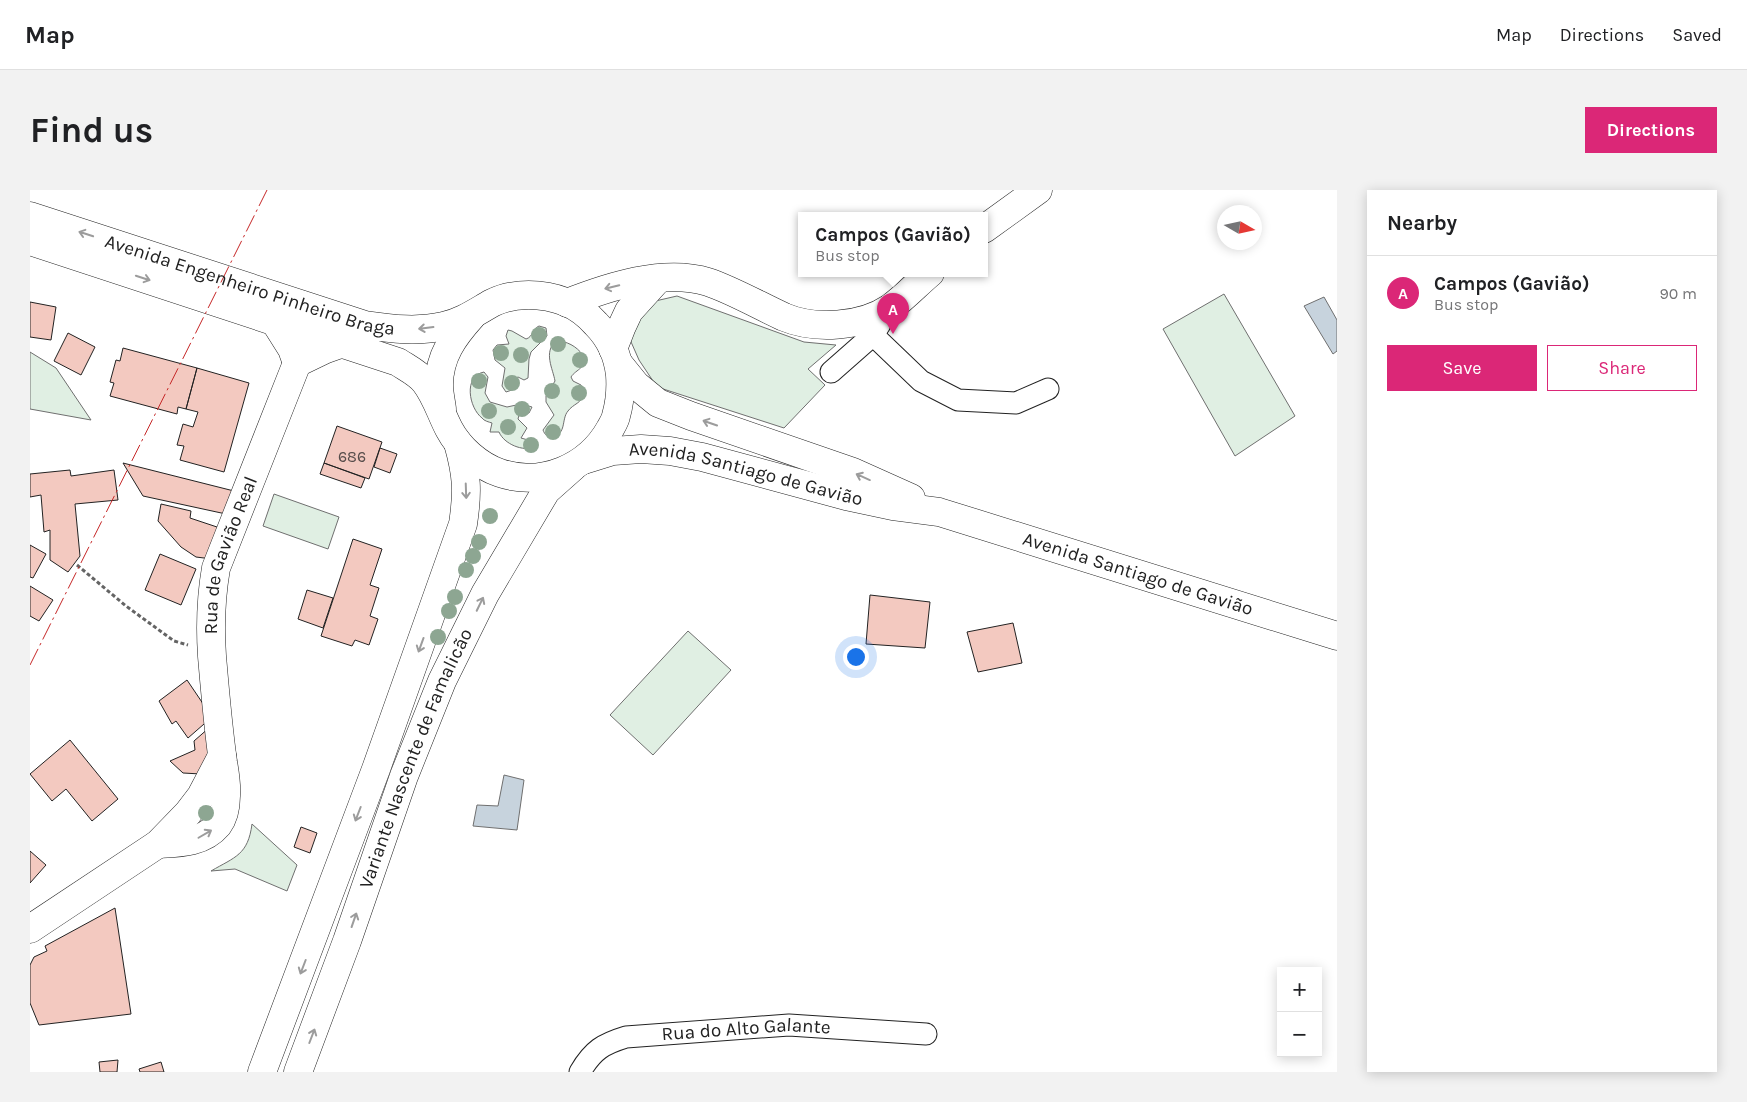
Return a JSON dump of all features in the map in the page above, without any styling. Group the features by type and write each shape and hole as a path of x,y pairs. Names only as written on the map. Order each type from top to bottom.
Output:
{"main road":[{"path":"988,226 1038,190"},
{"name":"Avenida Engenheiro Pinheiro Braga","path":"30,216 366,326 404,331 445,326 472,316 494,303 518,296 543,296 567,302 586,314 602,330 616,356 621,391 616,417 603,441 578,464 549,476 523,478 499,473 476,460 458,443 448,428 442,412 425,382 413,370 398,362 30,241"},
{"path":"567,302 610,287 658,278 679,277 707,282 801,323 867,328 925,277"},
{"path":"616,356 622,326 629,311 658,278"},
{"name":"Avenida Engenheiro Pinheiro Braga","path":"442,412 439,385 443,359 454,335 472,316"},
{"path":"276,322 292,349 297,363 343,343"},
{"name":"Avenida Santiago de Gavião","path":"616,356 636,385 658,403 853,472 939,512"},
{"name":"Rua de Gavião Real","path":"224,813 227,784 222,756 212,654 211,596 216,568 297,363"},
{"name":"Variante Nascente de Famalicão","path":"262,1072 379,759 463,524 467,495 465,467 458,443"},
{"name":"Avenida Santiago de Gavião","path":"578,464 613,451 622,450 670,451 702,457 846,496 939,512 1337,636"},
{"name":"Variante Nascente de Famalicão","path":"298,1072 347,941 404,776 442,681 485,594 546,490 578,464"},
{"path":"30,929 158,844 202,796 222,756"},
{"path":"158,844 187,842 201,838 218,825 224,813 221,805 214,799 202,796"}],"street":[{"path":"831,372 867,328 921,381 958,400 1016,403 1048,390"},
{"name":"Rua do Alto Galante","path":"580,1072 593,1053 602,1045 626,1037 789,1024 926,1034"}],"path":[{"path":"77,566 126,606 174,641 212,654"}],"green space":[{"path":"1224,294 1295,416 1235,456 1163,329"},
{"path":"677,296 804,342 836,345 808,369 825,385 784,428 657,387 639,360 628,335 651,302"},
{"path":"539,326 546,328 547,336 531,352 528,378 524,380 516,378 512,390 506,392 502,386 505,368 495,360 493,350 497,345 509,344 506,336 508,330 526,339"},
{"path":"556,341 571,345 583,355 583,366 571,377 573,381 581,385 584,394 566,414 560,433 549,436 543,430 554,415 546,402 546,396 555,381 549,355 552,345"},
{"path":"30,352 56,368 91,420 30,409"},
{"path":"484,372 488,377 485,393 490,402 507,407 521,404 532,407 529,413 519,415 518,419 527,428 521,438 535,442 537,445 535,447 520,448 514,446 505,440 499,432 490,432 492,423 484,420 477,413 471,400 471,386 473,379"},
{"path":"274,494 339,517 328,549 263,526"},
{"path":"688,631 731,670 653,755 610,715"},
{"path":"252,824 297,865 287,891 235,869 211,871 244,849"}],"shaded area":[{"path":"1324,297 1337,320 1337,351 1333,354 1304,306"},
{"path":"504,775 524,780 517,830 473,826 477,805 498,806"}],"building":[{"path":"30,302 56,307 51,340 30,337"},
{"path":"68,333 95,347 81,375 54,361"},
{"path":"123,348 197,368 186,409 178,407 177,414 110,396 114,383 110,382 116,360 120,361"},
{"path":"197,368 249,383 224,472 180,460 184,446 177,445 183,424 193,427 198,412 186,409"},
{"path":"337,426 382,442 369,479 324,463"},
{"path":"380,448 397,454 390,473 374,467"},
{"path":"123,463 234,491 226,514 143,496"},
{"path":"324,463 365,478 361,488 320,474"},
{"path":"70,470 71,476 114,470 118,500 75,504 80,556 68,572 50,560 50,530 44,532 41,495 30,497 30,474"},
{"path":"161,504 191,511 190,518 220,528 212,559 196,557 181,547 158,521"},
{"path":"353,539 382,549 370,585 379,588 370,616 378,619 369,645 355,640 352,646 321,636"},
{"path":"30,545 46,554 33,578 30,577"},
{"path":"160,554 196,569 181,605 145,590"},
{"path":"30,586 53,600 39,621 30,616"},
{"path":"307,590 333,598 323,628 298,619"},
{"path":"870,595 930,602 925,648 866,644"},
{"path":"1013,623 1022,663 978,672 967,632"},
{"path":"187,680 212,717 188,738 176,721 172,724 159,701"},
{"path":"210,727 211,777 201,774 183,773 170,761 195,750 194,741"},
{"path":"70,740 118,799 92,821 66,789 52,801 30,774"},
{"path":"301,827 317,833 310,853 294,847"},
{"path":"30,851 46,865 30,883"},
{"path":"115,908 131,1014 39,1025 30,1003 30,965 34,957 47,951 45,946"},
{"path":"118,1060 117,1072 100,1072 99,1062"},
{"path":"161,1062 164,1072 140,1072 139,1069"}],"power":[{"path":"30,665 267,190"}],"place":[{"name":"Campos (Gavião)","path":"893,334"}]}
